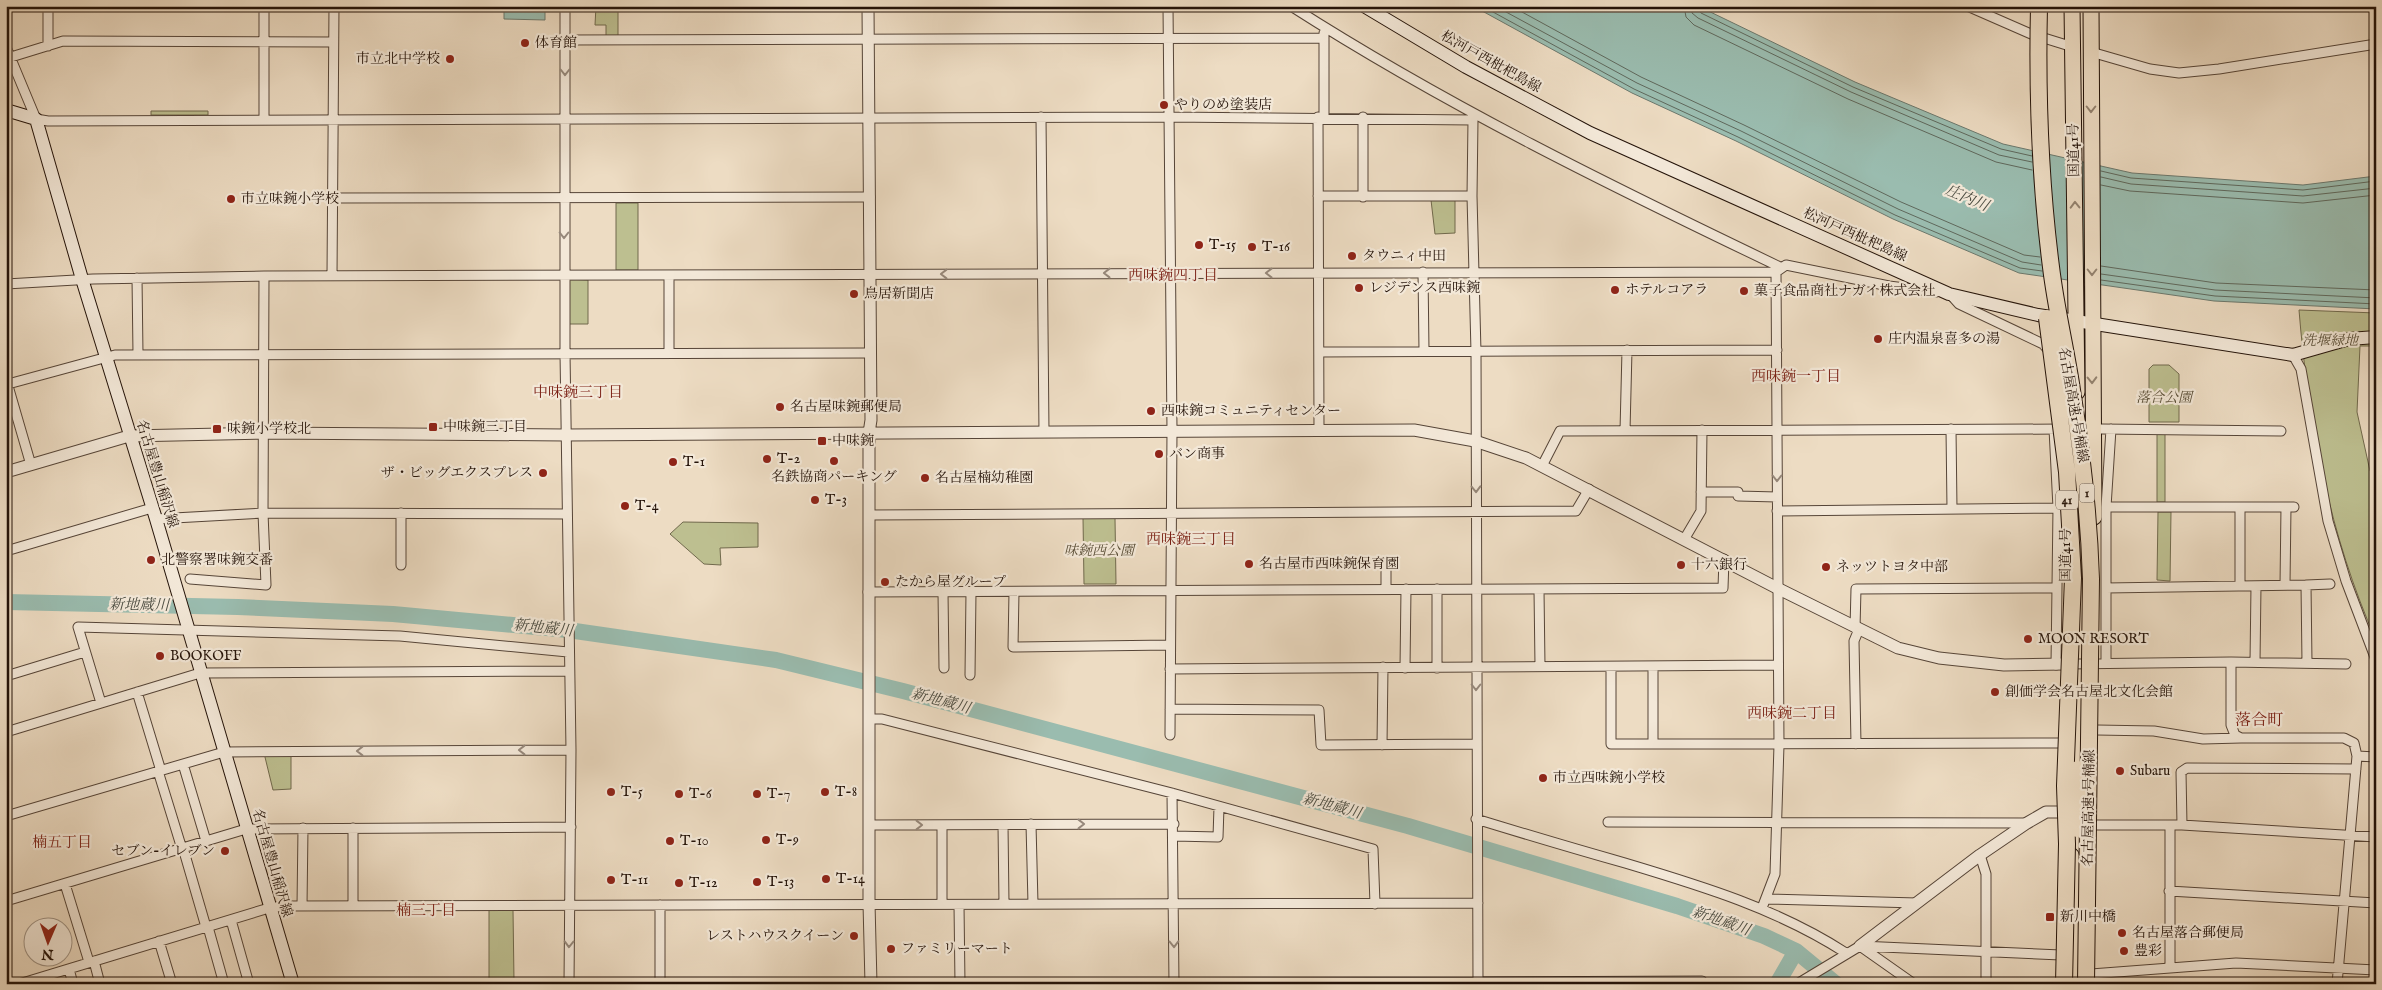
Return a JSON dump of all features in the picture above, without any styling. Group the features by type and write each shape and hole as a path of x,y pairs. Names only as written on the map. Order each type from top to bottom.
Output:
{"highway":[{"name":"名古屋高速1号楠線","path":"2028,6 2028,83 2035,218 2063,435 2071,525 2073,578 2066,786 2067,844 2064,984"},
{"name":"名古屋高速1号楠線","path":"2038,6 2041,155 2047,228 2059,326 2077,422 2086,487 2091,579 2090,981"},
{"name":"国道41号","path":"2072,6 2084,316 2102,662 2097,730 2094,932 2090,981"},
{"name":"国道41号","path":"2060,984 2062,812 2066,743 2061,665 2066,512 2084,316 2091,6"},
{"path":"2077,422 2074,442 2078,487 2080,626 2077,829 2084,865 2091,875 2091,926 2094,932"},
{"path":"2067,844 2075,880 2074,984"}],"main road":[{"name":"松河戸西枇杷島線","path":"1364,6 1466,67 1590,133 1950,294 2038,315 2084,316 2293,355 2349,339 2376,337"},
{"path":"6,110 36,119"},
{"name":"名古屋豊山稲沢線","path":"36,119 293,984"}],"street":[{"path":"48,6 48,46"},
{"path":"264,6 264,120"},
{"path":"332,276 335,119 334,6"},
{"path":"565,6 564,353 571,750 569,984"},
{"path":"868,6 871,353 868,660 870,705 869,903 871,984"},
{"path":"1168,6 1168,117 1172,273 1170,735"},
{"path":"1291,6 1324,28 1473,117 1778,269"},
{"path":"1967,6 2031,34 2073,48"},
{"path":"1320,431 1318,196 1324,28"},
{"path":"565,40 1324,38"},
{"path":"11,57 62,41 333,42"},
{"path":"2091,52 2150,69 2178,73 2219,69 2376,44"},
{"path":"6,47 36,119 1473,117"},
{"path":"1041,117 1044,432"},
{"path":"1363,117 1363,197"},
{"path":"1473,117 1472,272 1476,352 1478,983"},
{"path":"1318,196 1472,196"},
{"path":"333,198 870,197"},
{"path":"6,284 82,279 264,276 1472,272 1778,269 1786,265 1889,286 1950,294 1959,304 2043,344 2047,351 2064,358 2067,429 1560,431 1542,466"},
{"path":"1764,904 1775,874 1777,824 1778,269"},
{"path":"1423,272 1424,351"},
{"path":"190,579 266,585 263,513 264,276"},
{"path":"669,276 669,353"},
{"path":"138,278 138,354"},
{"path":"1625,431 1627,350"},
{"path":"1319,352 1777,350"},
{"path":"31,465 7,381 105,356 138,354 871,353"},
{"path":"2293,355 2301,369 2328,521 2346,581 2376,660"},
{"path":"1951,429 1952,509"},
{"path":"2054,429 2058,508 2057,588 2061,665"},
{"path":"2102,662 2106,588 2106,429 2281,431"},
{"path":"6,472 129,436 566,431 869,433 1414,430 1475,441 1507,450 1589,489 1777,588 1898,648 1939,658 2004,665 2061,665 2102,662 2346,664"},
{"path":"1685,538 1701,511 1702,430"},
{"path":"869,515 1576,511 1589,489"},
{"path":"1701,492 1738,492 1738,496 1777,497"},
{"path":"2106,507 2290,507 2285,585"},
{"path":"2240,507 2240,586"},
{"path":"1777,511 2058,508"},
{"path":"401,513 402,566"},
{"path":"6,551 154,514 567,514"},
{"path":"868,592 1723,588 1724,559"},
{"path":"1386,564 1386,589"},
{"path":"2106,588 2330,584"},
{"path":"2306,585 2308,663"},
{"path":"2256,586 2256,662"},
{"path":"1856,744 1854,641 1857,628 1856,589 2057,588"},
{"path":"1405,668 1406,589"},
{"path":"1437,668 1438,589"},
{"path":"1540,590 1540,666"},
{"path":"944,592 944,668"},
{"path":"970,674 971,592"},
{"path":"1014,592 1013,647 1170,645"},
{"path":"101,703 78,627 400,636 568,652"},
{"path":"6,676 85,652"},
{"path":"2231,662 2231,725 2235,735 2241,738"},
{"path":"1170,669 1778,665"},
{"path":"1610,666 1611,744 2066,743"},
{"path":"1652,666 1652,744"},
{"path":"1382,744 1383,667"},
{"path":"6,732 200,673 569,671"},
{"path":"137,692 224,984"},
{"path":"1170,709 1319,710 1321,745 1476,744"},
{"path":"870,719 882,719 1172,794 1373,849 1375,904"},
{"path":"2097,730 2154,731 2203,739 2344,738 2354,743 2357,756 2337,984"},
{"path":"6,816 224,752 571,750"},
{"path":"2357,756 2376,757"},
{"path":"183,764 206,841"},
{"path":"2182,825 2181,772 2186,768 2356,769"},
{"path":"1172,794 1174,824 1174,983"},
{"path":"1174,836 1218,837 1220,807"},
{"path":"1800,982 1860,946 1980,856 2046,812 2062,812 2095,825 2182,825 2376,837"},
{"path":"1476,820 1764,904 1846,953"},
{"path":"1608,822 1777,824 2028,823"},
{"path":"1031,824 1033,904"},
{"path":"870,825 1174,824"},
{"path":"942,825 942,904"},
{"path":"1003,825 1004,904"},
{"path":"2170,825 2170,968"},
{"path":"6,901 246,829 571,827"},
{"path":"302,906 303,828"},
{"path":"353,828 353,906"},
{"path":"1980,856 1986,874 1986,984"},
{"path":"65,884 100,984"},
{"path":"2169,891 2376,903"},
{"path":"72,967 269,908 302,906 869,903 959,905 1478,903"},
{"path":"1764,904 1917,903"},
{"path":"660,905 660,984"},
{"path":"959,905 960,984"},
{"path":"231,920 249,984"},
{"path":"159,941 172,984"},
{"path":"1860,946 2061,955"},
{"path":"1860,946 1914,984"},
{"path":"2090,981 2170,968 2236,963 2376,970"},
{"path":"19,984 69,968 73,984"},
{"path":"1049,984 1702,981 1702,984"}],"green space":[{"path":"596,6 618,6 618,37 606,36 606,25 595,25"},
{"path":"151,111 208,111 208,115 151,115"},
{"path":"1455,199 1455,233 1435,234 1431,200"},
{"path":"616,203 638,203 638,270 616,270"},
{"path":"568,279 588,280 588,324 568,324"},
{"name":"洗堰緑地","path":"2299,310 2376,313 2376,346 2360,346 2357,412 2370,471 2376,470 2376,640 2346,561 2324,478 2308,394"},
{"name":"落合公園","path":"2153,365 2169,365 2179,374 2179,422 2149,422 2149,369"},
{"name":"落合公園","path":"2157,434 2165,434 2165,502 2157,502"},
{"path":"2158,512 2171,512 2170,581 2157,580"},
{"name":"味鋺西公園","path":"1083,518 1115,518 1116,584 1084,584"},
{"path":"683,522 758,523 758,547 720,548 721,565 704,564 670,534"},
{"path":"291,752 291,789 273,790 264,753"},
{"path":"489,910 513,910 514,981 489,981"}],"water":[{"path":"504,6 545,6 545,20 504,19"},
{"name":"庄内川","path":"1473,6 1698,6 1855,82 2003,144 2132,173 2303,185 2376,176 2376,309 2214,301 2019,273 1893,219 1736,141 1632,93"}],"waterway":[{"name":"新地蔵川","path":"6,602 238,607 393,614 568,630 776,660 903,691 1408,826 1677,906 1764,936 1796,951 1836,984"},
{"path":"1777,984 1796,951"}],"place":[{"name":"体育館","path":"525,43"},
{"name":"市立北中学校","path":"450,59"},
{"name":"やりのめ塗装店","path":"1164,105"},
{"name":"市立味鋺小学校","path":"231,199"},
{"name":"T-15","path":"1199,245"},
{"name":"T-16","path":"1252,247"},
{"name":"タウニィ中田","path":"1352,256"},
{"name":"レジデンス西味鋺","path":"1359,288"},
{"name":"ホテルコアラ","path":"1615,290"},
{"name":"菓子食品商社ナガイ株式会社","path":"1744,291"},
{"name":"鳥居新聞店","path":"854,294"},
{"name":"庄内温泉喜多の湯","path":"1878,339"},
{"name":"名古屋味鋺郵便局","path":"780,407"},
{"name":"西味鋺コミュニティセンター","path":"1151,411"},
{"name":"中味鋺三丁目","path":"433,427"},
{"name":"味鋺小学校北","path":"217,429"},
{"name":"中味鋺","path":"822,441"},
{"name":"バン商事","path":"1159,454"},
{"name":"T-2","path":"767,459"},
{"name":"名鉄協商パーキング","path":"834,461"},
{"name":"T-1","path":"673,462"},
{"name":"ザ・ビッグエクスプレス","path":"543,473"},
{"name":"名古屋楠幼稚園","path":"925,478"},
{"name":"T-3","path":"815,500"},
{"name":"T-4","path":"625,506"},
{"name":"北警察署味鋺交番","path":"151,560"},
{"name":"名古屋市西味鋺保育園","path":"1249,564"},
{"name":"十六銀行","path":"1681,565"},
{"name":"ネッツトヨタ中部","path":"1826,567"},
{"name":"たから屋グループ","path":"885,582"},
{"name":"MOON RESORT","path":"2028,639"},
{"name":"BOOKOFF","path":"160,656"},
{"name":"創価学会名古屋北文化会館","path":"1995,692"},
{"name":"Subaru","path":"2120,771"},
{"name":"市立西味鋺小学校","path":"1543,778"},
{"name":"T-5","path":"611,792"},
{"name":"T-8","path":"825,792"},
{"name":"T-6","path":"679,794"},
{"name":"T-7","path":"757,794"},
{"name":"T-9","path":"766,840"},
{"name":"T-10","path":"670,841"},
{"name":"セブン-イレブン","path":"225,851"},
{"name":"T-14","path":"826,879"},
{"name":"T-11","path":"611,880"},
{"name":"T-13","path":"757,882"},
{"name":"T-12","path":"679,883"},
{"name":"新川中橋","path":"2050,917"},
{"name":"名古屋落合郵便局","path":"2122,933"},
{"name":"レストハウスクイーン","path":"854,936"},
{"name":"ファミリーマート","path":"891,949"},
{"name":"豊彩","path":"2124,951"}],"district":[{"name":"西味鋺四丁目","path":"1173,275"},
{"name":"西味鋺一丁目","path":"1796,376"},
{"name":"中味鋺三丁目","path":"578,392"},
{"name":"西味鋺三丁目","path":"1191,539"},
{"name":"西味鋺二丁目","path":"1792,713"},
{"name":"落合町","path":"2259,721"},
{"name":"楠五丁目","path":"62,842"},
{"name":"楠三丁目","path":"426,910"}]}
